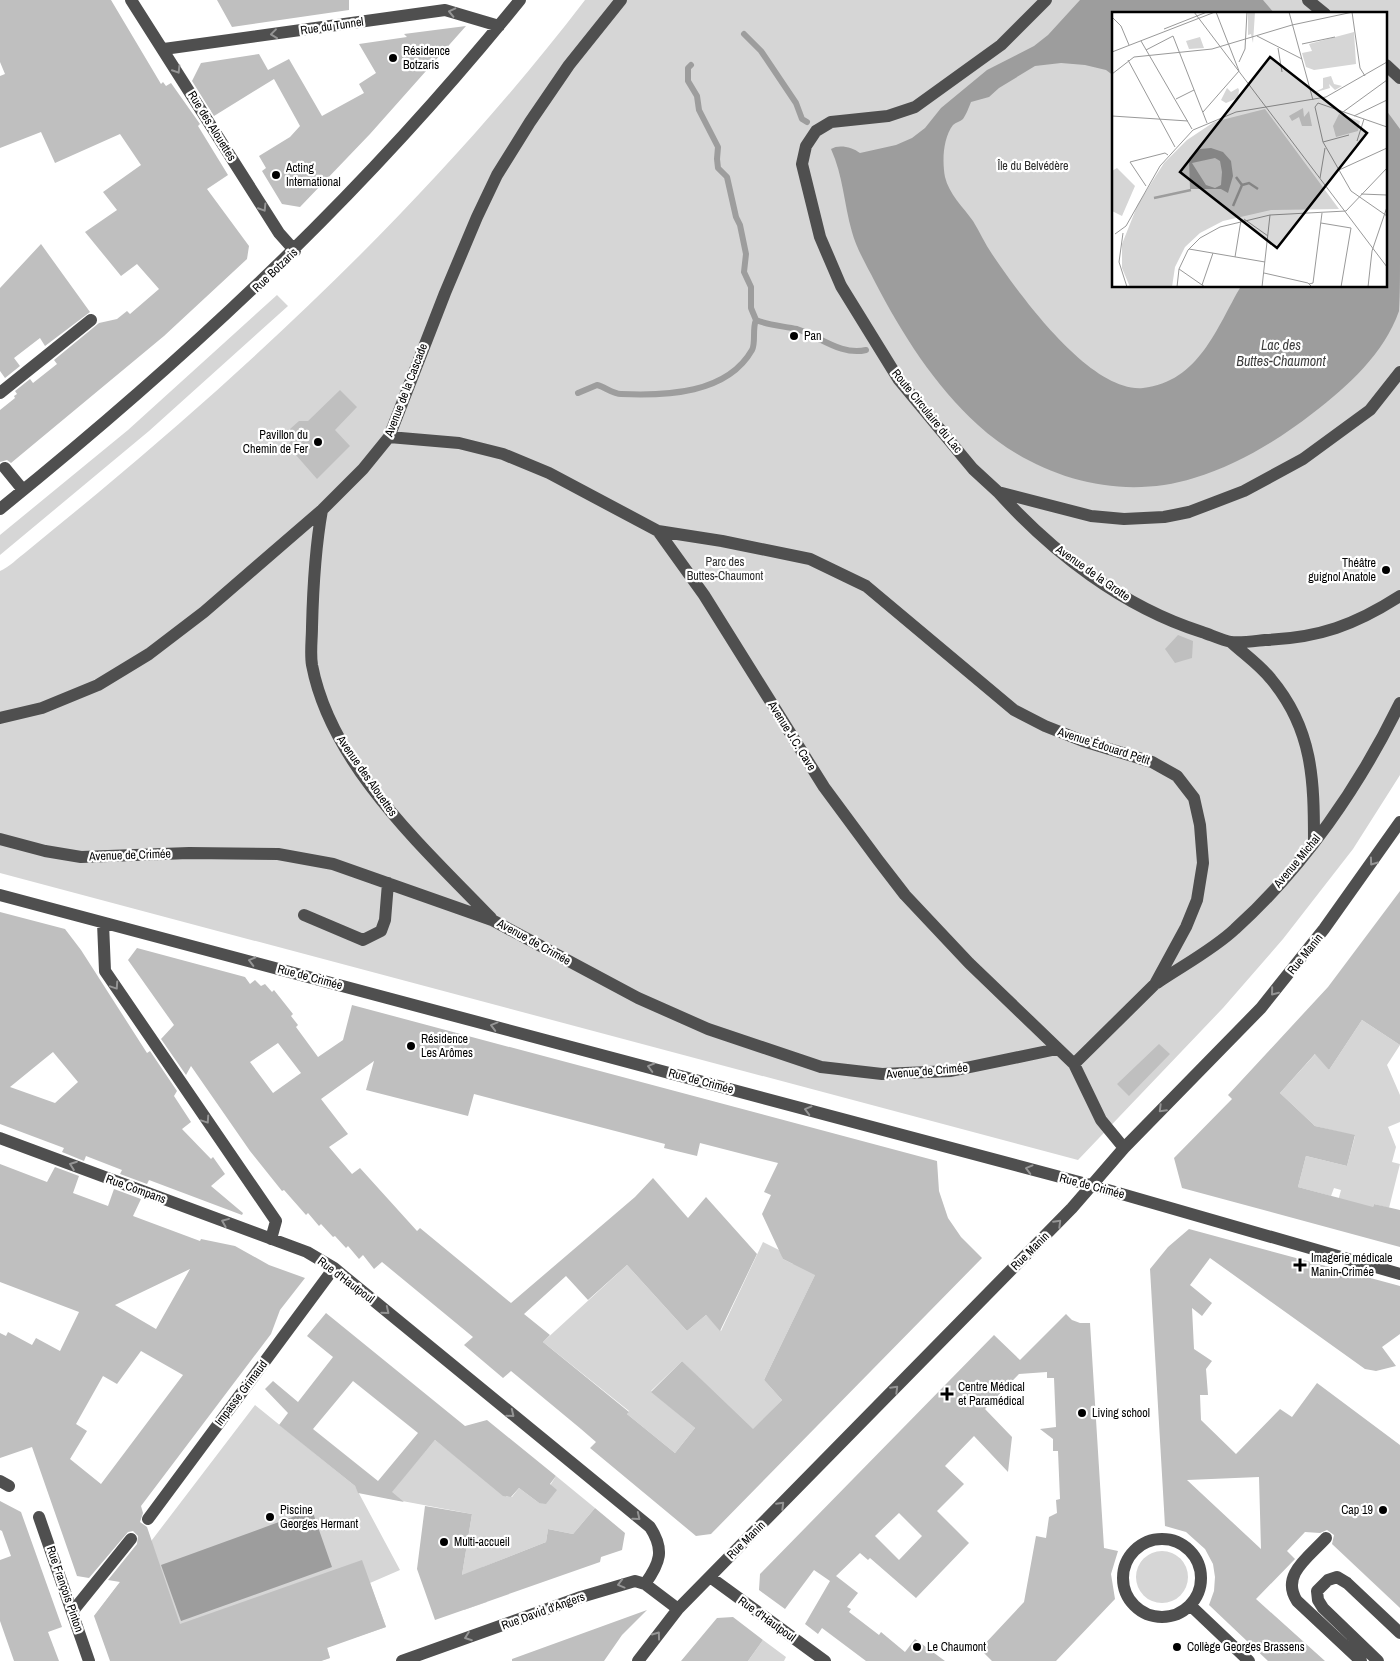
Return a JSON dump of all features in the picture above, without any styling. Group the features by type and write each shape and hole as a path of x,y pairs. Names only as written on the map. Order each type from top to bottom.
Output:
{"street":[{"name":"Rue des Alouettes","path":"131,0 164,49 279,233 295,251"},
{"name":"Avenue de la Cascade","path":"0,718 42,708 98,685 149,654 204,612 322,510 363,469 390,437 441,302 497,175 563,73 620,0"},
{"name":"Route Circulaire du Lac","path":"1046,0 1001,45 915,107 888,116 830,122 816,131 806,146 802,164 820,237 846,295 899,380 973,469 998,492 1091,516 1124,519 1164,517 1189,512 1244,491 1303,459 1370,410 1400,372"},
{"path":"1308,0 1323,12"},
{"name":"Rue Botzaris","path":"0,509 123,408 295,251 388,154 518,1"},
{"name":"Rue du Tunnel","path":"164,49 445,10 498,26"},
{"path":"1388,67 1400,78"},
{"path":"0,393 91,320"},
{"name":"Avenue J.C. Cave","path":"390,437 459,443 503,454 549,473 658,531 704,595 824,787 878,860 905,895 969,963 1074,1064 1101,1120 1124,1148"},
{"path":"5,468 23,490"},
{"name":"Avenue de la Grotte","path":"998,492 1050,544 1114,590 1185,627 1231,642 1295,639 1322,634 1354,622 1400,596"},
{"name":"Avenue des Alouettes","path":"322,510 314,553 312,662 322,702 339,739 405,828 492,920"},
{"name":"Avenue Édouard Petit","path":"658,531 722,541 810,559 866,586 1014,710 1045,726 1083,741 1152,762 1178,776 1194,798 1200,825 1203,863 1197,900 1186,927 1155,984 1074,1064"},
{"name":"Avenue de la Grotte","path":"1231,642 1270,677 1286,699 1298,723 1312,770 1314,842"},
{"name":"Avenue Michal","path":"1155,984 1235,930 1314,842 1340,806 1385,733 1400,703"},
{"name":"Rue Manin","path":"638,1661 678,1609 1094,1186 1124,1148 1261,1008 1324,929 1400,822"},
{"name":"Avenue de Crimée","path":"0,839 45,852 81,857 189,853 278,854 333,864 492,920 638,998 708,1029 821,1067 882,1074 952,1071 1057,1049"},
{"path":"304,915 363,940 381,931 386,920 388,882"},
{"name":"Rue de Crimée","path":"0,895 1094,1186 1400,1274"},
{"path":"103,922 105,971 276,1221 272,1238"},
{"name":"Rue Compans","path":"0,1138 272,1238"},
{"name":"Rue d'Hautpoul","path":"272,1238 306,1252 334,1268 650,1527 658,1538 660,1554 645,1584"},
{"name":"Impasse Grimaud","path":"148,1518 334,1268"},
{"name":"Rue François Pinton","path":"39,1517 89,1661"},
{"path":"1326,1538 1295,1571 1290,1581 1291,1592 1361,1661"},
{"path":"72,1612 131,1539"},
{"path":"1158,1539 1182,1544 1192,1552 1198,1562 1201,1574 1201,1587 1191,1606 1178,1614 1157,1618 1139,1610 1130,1602 1122,1580 1128,1558 1136,1549 1146,1542 1158,1539"},
{"name":"Rue d'Hautpoul","path":"710,1577 825,1661"},
{"path":"1378,1661 1323,1608 1318,1600 1317,1591 1328,1580 1337,1577 1347,1583 1400,1633"},
{"name":"Rue David d'Angers","path":"402,1661 604,1589 635,1581 645,1584"},
{"path":"645,1584 678,1609"},
{"path":"1191,1606 1248,1661"}],"green space":[{"name":"Parc des Buttes-Chaumont","path":"585,0 1400,0 1400,775 1353,849 1283,939 1223,1008 1078,1160 0,873 0,571 10,565 99,492 230,379 356,260 475,133 531,68"},
{"path":"277,295 288,306 149,431 0,555 0,535 128,430"},
{"path":"1362,1020 1400,1045 1387,1065 1400,1095 1400,1122 1388,1127 1396,1147 1392,1162 1400,1164 1389,1208 1374,1204 1372,1210 1338,1201 1341,1190 1334,1188 1331,1196 1298,1187 1306,1156 1347,1166 1355,1136 1315,1126 1280,1093 1318,1051 1329,1070"},
{"path":"763,1242 781,1251 783,1259 793,1264 800,1260 818,1269 764,1380 782,1400 752,1431 682,1361 651,1391 695,1428 675,1453 627,1414 629,1411 543,1342 627,1265 687,1331 706,1315 721,1331"},
{"name":"Piscine Georges Hermant","path":"255,1405 355,1486 400,1570 370,1583 386,1627 327,1647 330,1658 321,1661 94,1616"},
{"path":"435,1440 507,1497 512,1497 519,1488 539,1503 556,1476 595,1508 573,1534 548,1529 546,1542 483,1567 482,1588 487,1602 464,1610 462,1575 472,1514 386,1498"},
{"path":"1162,1551 1176,1555 1184,1563 1188,1577 1184,1591 1176,1599 1162,1603 1148,1599 1140,1591 1136,1577 1140,1563 1148,1555"},
{"path":"763,1640 786,1657 784,1661 748,1661"}],"water":[{"name":"Lac des Buttes-Chaumont","path":"1080,0 1263,0 1273,12 1112,12 1112,74 1106,70 1085,65 1061,63 1035,66 999,88 989,97 971,102 963,119 953,125 947,136 944,171 947,183 953,195 973,221 989,250 1020,293 1058,338 1101,375 1122,385 1143,388 1162,384 1179,375 1204,350 1240,288 1388,288 1388,113 1400,129 1399,311 1392,327 1364,368 1326,403 1285,433 1256,451 1210,473 1165,485 1136,487 1107,485 1079,480 1051,471 1025,459 1001,443 962,410 908,340 862,258 852,232 841,179 831,149 834,147 846,147 860,153 896,145 912,138 925,128 941,108 987,70 1034,46 1048,35"},
{"path":"312,1510 332,1567 181,1621 161,1565"}],"building":[{"path":"0,0 111,0 161,84 163,82 166,86 171,83 200,124 198,126 228,175 207,189 249,246 247,259 164,336 11,463 7,460 0,462 0,410 15,398 14,396 17,394 15,391 30,379 33,383 57,364 54,360 99,323 117,319 127,311 130,314 159,289 137,264 121,276 85,232 117,210 103,192 141,165 120,134 55,163 41,132 0,148 0,76 5,74 0,62"},
{"path":"217,0 349,0 349,10 232,27"},
{"path":"466,26 370,134 300,207 282,204 262,171 266,168 259,156 290,137 300,126 274,79 214,116 192,81 201,63 259,54 268,70 289,59 322,116 364,93 359,84 376,73 359,44 407,37 404,34"},
{"path":"41,244 90,312 45,346 40,338 14,358 20,366 5,378 0,371 0,288"},
{"name":"Pavillon du Chemin de Fer","path":"340,390 357,407 335,430 350,446 317,479 288,446 292,438 290,429 299,421 308,421"},
{"path":"1178,635 1193,641 1192,658 1175,663 1165,649"},
{"path":"1400,891 1400,1045 1362,1020 1329,1070 1315,1054 1280,1093 1315,1126 1355,1135 1347,1166 1306,1156 1298,1187 1373,1207 1374,1204 1400,1210 1400,1247 1182,1188 1174,1158 1232,1099 1228,1095 1328,987"},
{"path":"0,912 65,929 81,950 147,1053 150,1051 177,1091 174,1096 191,1122 182,1129 211,1159 213,1157 225,1174 211,1186 243,1213 242,1215 149,1180 147,1184 120,1174 122,1170 86,1156 84,1161 62,1152 64,1148 0,1124","holes":["53,1052 78,1082 55,1103 10,1087"]},
{"path":"137,948 245,977 250,984 255,980 261,986 265,984 272,992 274,990 293,1014 291,1016 298,1025 296,1027 318,1057 343,1040 352,1005 937,1161 939,1191 948,1218 961,1237 982,1258 711,1534 696,1536 590,1448 596,1442 511,1371 503,1378 464,1345 473,1337 382,1262 374,1269 363,1255 359,1259 348,1246 346,1248 321,1224 319,1226 308,1213 306,1215 284,1190 282,1191 250,1151 191,1066 186,1075 161,1039 174,1025 128,960","holes":["278,1043 301,1073 273,1093 250,1062","374,1061 366,1090 468,1116 474,1094 665,1144 664,1148 697,1156 700,1143 778,1163 764,1192 771,1195 762,1214 783,1259 815,1275 764,1380 782,1400 753,1429 682,1361 651,1392 695,1428 675,1453 627,1414 629,1412 543,1342 550,1335 524,1314 566,1276 588,1300 627,1265 687,1331 706,1315 720,1331 757,1254 706,1197 688,1218 653,1178 635,1197 511,1303 420,1228 417,1231 360,1168 352,1174 329,1147 348,1134 321,1099"]},
{"path":"1159,1044 1170,1054 1129,1096 1117,1084"},
{"path":"0,1164 47,1182 55,1167 79,1176 73,1193 108,1206 114,1189 141,1199 133,1216 200,1241 201,1239 235,1246 269,1265 305,1278 280,1310 271,1334 141,1506 143,1513 140,1522 147,1527 180,1624 362,1560 386,1627 327,1648 330,1658 321,1661 110,1661 94,1616 120,1582 108,1580 137,1544 138,1536 133,1531 128,1532 89,1578 77,1576 32,1447 0,1458 0,1333 6,1336 8,1332 32,1345 36,1338 60,1351 79,1312 0,1282","holes":["190,1269 156,1329 115,1305","141,1351 183,1375 101,1484 70,1459 87,1431 76,1424 103,1376 117,1384"]},
{"path":"1189,1229 1400,1286 1400,1334 1382,1347 1396,1366 1376,1371 1365,1369 1210,1258 1190,1285 1212,1303 1202,1316 1192,1308 1194,1349 1212,1361 1206,1369 1208,1395 1200,1395 1201,1420 1236,1454 1280,1409 1292,1417 1317,1383 1400,1445 1400,1608 1332,1544 1334,1535 1327,1530 1320,1533 1305,1532 1287,1551 1295,1559 1256,1599 1325,1661 1268,1661 1209,1605 1214,1591 1215,1577 1213,1564 1205,1549 1186,1532 1165,1526 1150,1269 1168,1247","holes":["1259,1477 1261,1549 1187,1480"]},
{"path":"326,1313 465,1426 487,1420 556,1476 550,1484 557,1490 546,1504 539,1503 519,1488 511,1497 503,1496 435,1440 392,1492 404,1502 358,1493 355,1486 279,1425 288,1413 265,1389 273,1381 298,1402 333,1357 307,1336","holes":["353,1381 418,1433 378,1481 313,1429"]},
{"path":"1066,1314 1072,1320 1080,1323 1090,1323 1104,1548 1118,1551 1111,1574 1115,1599 1056,1661 992,1661 980,1649 1024,1602 1036,1536 1046,1538 1049,1517 1057,1513 1056,1500 1060,1499 1058,1451 1053,1451 1053,1439 1040,1429 1056,1427 1054,1378 1047,1378 1047,1372 1019,1374 985,1409 1012,1437 1008,1472 974,1436 945,1466 964,1484 937,1511 969,1543 916,1598 870,1558 868,1560 860,1553 836,1576 858,1593 847,1607 851,1609 849,1612 879,1635 881,1632 905,1652 915,1639 945,1661 866,1661 822,1628 818,1634 805,1624 830,1581 814,1570 785,1609 759,1590 760,1574 994,1335 1020,1360","holes":["899,1513 922,1536 899,1560 875,1536"]},
{"path":"0,1501 21,1512 62,1627 48,1632 59,1661 14,1661 0,1621 0,1560 11,1556 0,1530"},
{"path":"425,1506 472,1514 462,1575 546,1542 548,1529 573,1534 595,1508 625,1533 622,1550 601,1557 600,1562 435,1620 417,1569"},
{"path":"647,1610 622,1635 604,1661 512,1661 512,1659"},
{"path":"733,1617 763,1640 748,1661 681,1661 717,1618"}],"waterway":[{"path":"744,34 761,51 796,103 802,119 807,122"},
{"path":"691,65 688,68 688,81 697,96 699,110 718,147 718,168 727,177 736,217 740,225 746,254 744,272 751,287 751,308 756,320"},
{"path":"578,393 597,385 618,394 657,394 676,393 711,384 727,376 741,365 752,350 756,320 797,329 839,348 857,351 866,350"}],"place":[{"name":"Résidence Botzaris","path":"393,58"},
{"name":"Acting International","path":"276,175"},
{"name":"Pan","path":"794,336"},
{"name":"Pavillon du Chemin de Fer","path":"318,442"},
{"name":"Théâtre guignol Anatole","path":"1386,570"},
{"name":"Résidence Les Arômes","path":"411,1046"},
{"name":"Imagerie médicale Manin-Crimée","path":"1300,1265"},
{"name":"Centre Médical et Paramédical","path":"947,1394"},
{"name":"Living school","path":"1082,1413"},
{"name":"Cap 19","path":"1383,1510"},
{"name":"Piscine Georges Hermant","path":"270,1517"},
{"name":"Multi-accueil","path":"444,1542"},
{"name":"Le Chaumont","path":"917,1647"},
{"name":"Collège Georges Brassens","path":"1177,1647"}],"park label":[{"name":"Île du Belvédère","path":"1033,166"}]}
